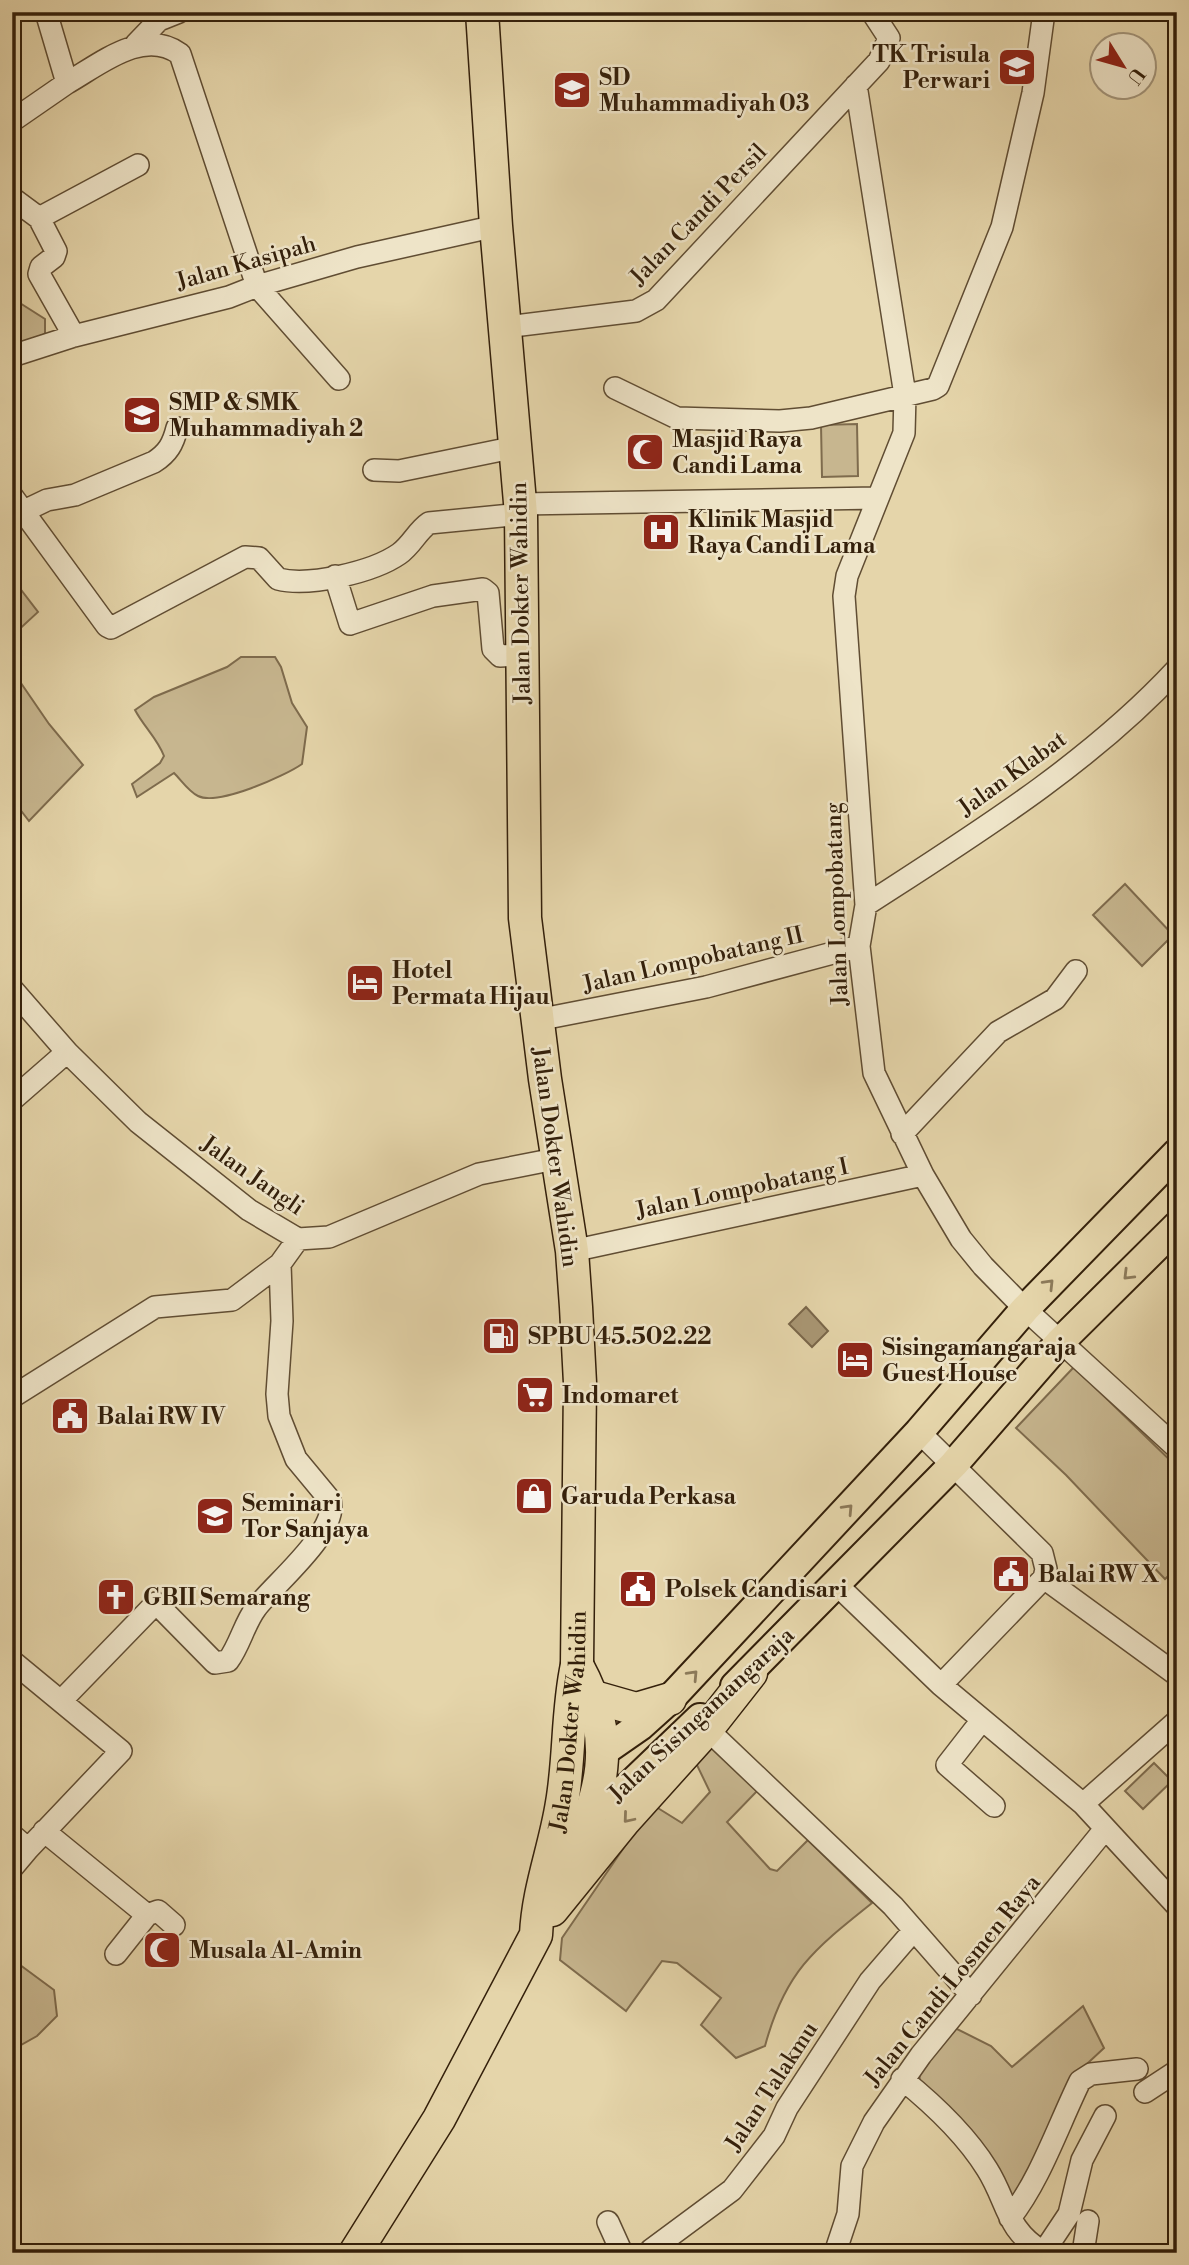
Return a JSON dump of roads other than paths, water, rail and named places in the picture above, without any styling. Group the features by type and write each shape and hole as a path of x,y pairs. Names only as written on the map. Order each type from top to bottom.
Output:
{"highway":[{"name":"Jalan Dokter Wahidin","path":"355,2253 439,2119 544,1922 538,1908 562,1803 571,1693 577,1665 580,1383 572,1251 537,1020 526,918 520,509 496,226 484,13"},
{"path":"544,1922 593,1811 604,1751 594,1696 577,1665"},
{"path":"544,1922 625,1820 707,1729 751,1672"},
{"path":"594,1696 636,1709 670,1699"},
{"path":"566,1761 604,1751"},
{"path":"562,1803 593,1811"}],"main road":[{"name":"Jalan Sisingamangaraja","path":"604,1751 640,1726 670,1699 919,1433 1025,1309 1177,1153"},
{"name":"Jalan Sisingamangaraja","path":"593,1811 630,1785 751,1672 954,1464 1060,1342 1177,1226"},
{"path":"763,1601 777,1620 794,1628"}],"street":[{"path":"46,12 67,83"},
{"path":"12,121 67,83 136,44 159,20 179,12"},
{"name":"Jalan Candi Persil","path":"506,327 572,321 645,307 879,61 889,44 887,35 872,12"},
{"path":"615,388 677,418 780,422 811,418 933,389 942,379 1002,227 1033,93 1044,12"},
{"path":"136,44 165,46 180,54 257,286 339,379"},
{"path":"856,85 905,395"},
{"path":"39,218 138,165"},
{"path":"12,198 39,218 56,254 41,267 39,274 74,336"},
{"name":"Jalan Kasipah","path":"12,356 74,336 229,297 257,286 357,257 496,226"},
{"name":"Jalan Lompobatang","path":"905,395 904,433 847,576 844,596 866,905 859,946 874,1073 923,1175 961,1239 1025,1309"},
{"path":"177,428 174,442 164,456 154,462 75,495 18,503 111,628 245,556 259,558 278,579 286,581 335,576 369,569 402,551 429,523 520,509 877,498"},
{"path":"374,470 399,471 516,447"},
{"path":"335,576 351,624 433,596 482,589 488,593 493,649 500,656 521,655"},
{"name":"Jalan Klabat","path":"866,905 1042,786 1134,712 1177,669"},
{"name":"Jalan Lompobatang II","path":"537,1020 706,987 859,946"},
{"path":"902,1134 980,1049 1004,1027 1055,999 1076,971"},
{"name":"Jalan Jangli","path":"12,989 67,1052 138,1122 249,1210 298,1238 330,1237 501,1168 550,1160 559,1162"},
{"path":"12,1100 67,1052"},
{"name":"Jalan Lompobatang I","path":"572,1251 923,1175"},
{"path":"12,1397 155,1307 232,1300 280,1264 298,1238"},
{"path":"61,1701 156,1604 215,1662 228,1661 257,1608 287,1577 331,1513 327,1495 296,1459 279,1416 277,1394 282,1321 280,1264"},
{"path":"1025,1309 1177,1448"},
{"path":"919,1433 954,1464 1042,1553 1046,1569 1044,1578 941,1685"},
{"path":"1044,1578 1177,1675"},
{"path":"836,1584 941,1685 1083,1804 1177,1906"},
{"path":"12,1661 121,1751 44,1831 20,1842 12,1868"},
{"path":"982,1720 948,1762 951,1770 994,1806"},
{"path":"1083,1804 1177,1721"},
{"path":"707,1729 893,1906 971,1995"},
{"name":"Jalan Candi Losmen Raya","path":"835,2253 848,2214 852,2166 874,2122 902,2079 1105,1829"},
{"path":"44,1831 147,1915"},
{"path":"116,1954 147,1915 158,1911 174,1925"},
{"name":"Jalan Talakmu","path":"651,2251 732,2190 774,2136 787,2108 870,1980 914,1930"},
{"path":"1010,2218 1034,2184 1044,2154 1080,2081 1091,2074 1138,2069"},
{"path":"1145,2092 1177,2071"},
{"path":"902,2079 936,2107 988,2169 1010,2218 1032,2250 1069,2214 1082,2160 1105,2116"},
{"path":"1083,2253 1088,2221"},
{"path":"608,2222 623,2253 645,2247 651,2251"}],"place":[{"name":"TK Trisula Perwari","path":"1017,67"},
{"name":"SD Muhammadiyah 03","path":"572,90"},
{"name":"SMP & SMK Muhammadiyah 2","path":"142,415"},
{"name":"Masjid Raya Candi Lama","path":"645,452"},
{"name":"Klinik Masjid Raya Candi Lama","path":"661,532"},
{"name":"Hotel Permata Hijau","path":"365,983"},
{"name":"SPBU 45.502.22","path":"501,1336"},
{"name":"Sisingamangaraja Guest House","path":"855,1360"},
{"name":"Indomaret","path":"535,1395"},
{"name":"Balai RW IV","path":"70,1416"},
{"name":"Garuda Perkasa","path":"534,1496"},
{"name":"Seminari Tor Sanjaya","path":"215,1516"},
{"name":"Balai RW X","path":"1011,1574"},
{"name":"Polsek Candisari","path":"638,1589"},
{"name":"GBII Semarang","path":"116,1597"},
{"name":"Musala Al-Amin","path":"162,1950"}]}
